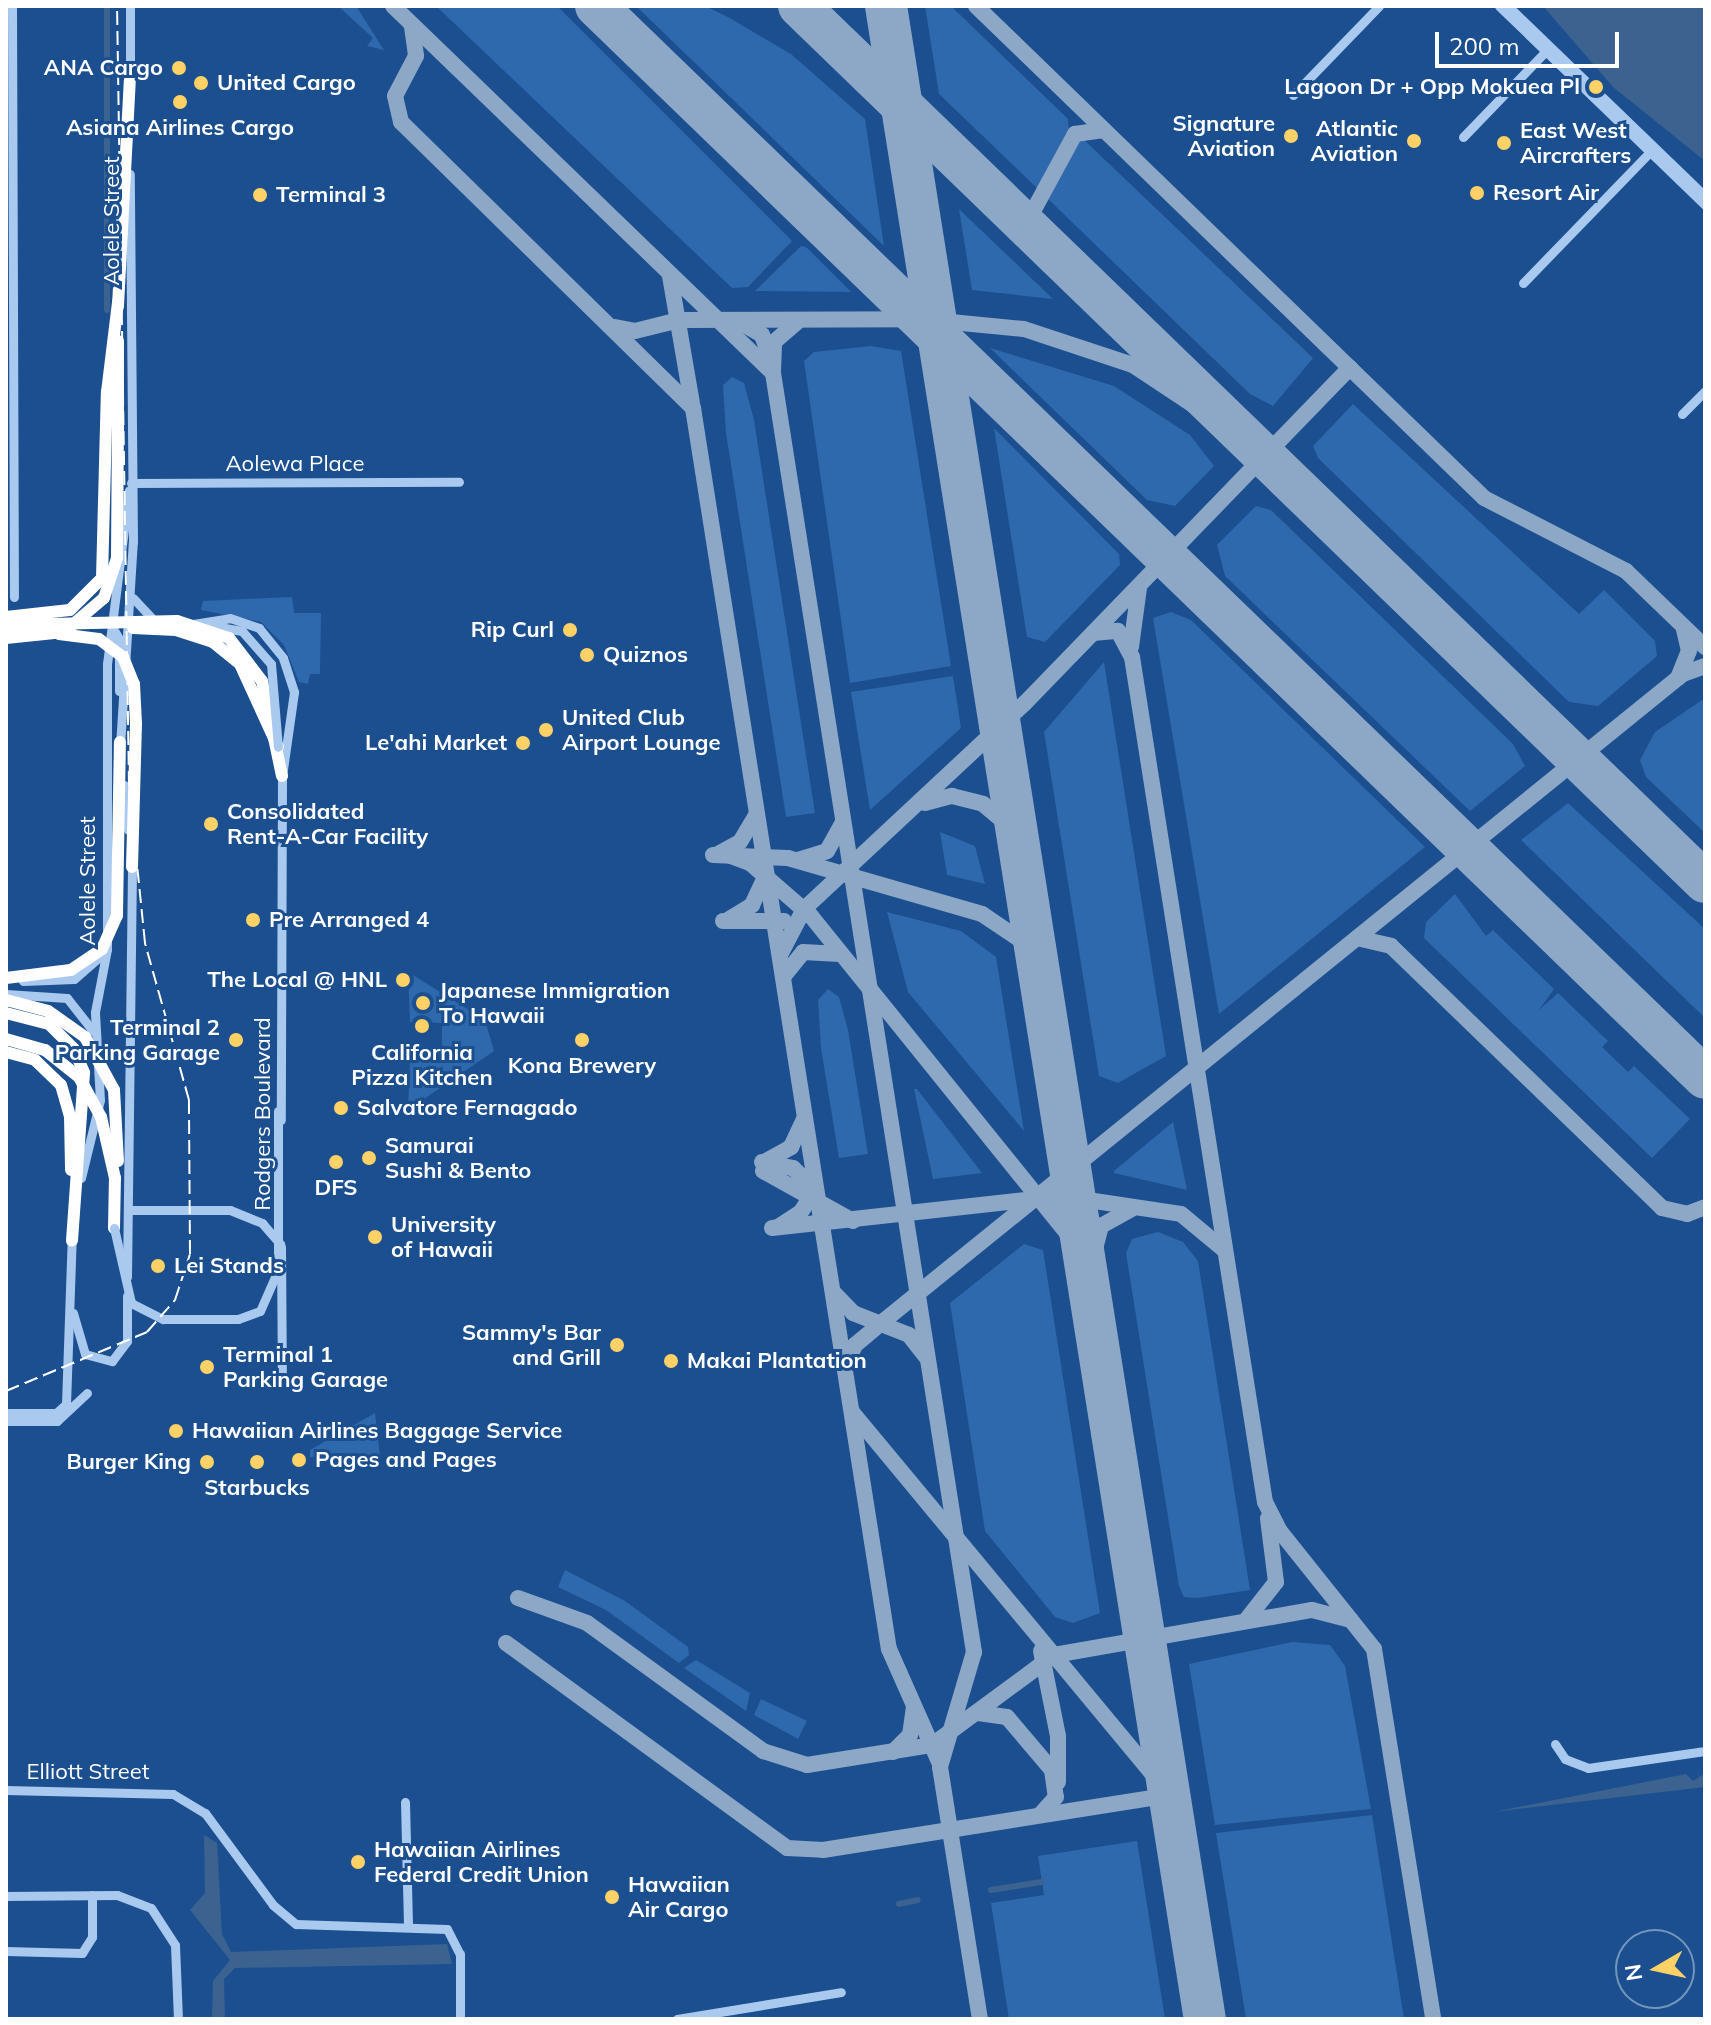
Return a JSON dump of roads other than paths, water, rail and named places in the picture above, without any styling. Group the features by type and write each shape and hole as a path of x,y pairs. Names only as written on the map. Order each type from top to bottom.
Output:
{"highway":[{"path":"6,617 70,610 102,578 130,80"},
{"path":"6,638 64,632 104,598 117,558 112,430"},
{"path":"6,627 194,623 244,652 267,696 282,776"},
{"path":"49,625 176,630 213,642 252,682 278,747"},
{"path":"6,627 92,637 115,648 130,669 136,724 132,867"},
{"path":"6,980 71,970 102,949 117,916 120,742"},
{"path":"6,997 56,1015 97,1052 117,1103 114,1228"},
{"path":"6,1013 59,1032 79,1060 86,1089 72,1241"},
{"path":"6,1039 45,1050 79,1077 101,1117 115,1178"},
{"path":"6,1052 44,1065 61,1085 70,1116 72,1241"}],"street":[{"path":"12,6 14,597"},
{"name":"Aolele Street","path":"73,1313 89,1358 116,1358 127,1341 133,934 132,867 120,742 132,595 130,6"},
{"path":"1293,95 1379,6"},
{"path":"1499,6 1548,49 1705,205"},
{"path":"1508,6 1548,49"},
{"path":"1463,137 1548,49"},
{"path":"1652,150 1705,196"},
{"path":"1523,283 1652,150"},
{"path":"1682,414 1705,391"},
{"name":"Aolewa Place","path":"131,483 459,482"},
{"name":"Aolele Street","path":"36,1417 66,1404 73,1313 72,1241 100,1100 97,1042 107,949 107,664 131,483"},
{"path":"132,595 139,611 160,624"},
{"name":"Rodgers Boulevard","path":"49,625 250,623 283,658 294,702 282,776 282,1377"},
{"path":"114,1228 124,1289 151,1317 247,1317 276,1285 278,747 271,664 242,631 199,624"},
{"path":"49,625 92,641 107,664"},
{"path":"111,625 119,639 121,702"},
{"path":"107,910 124,917 133,934"},
{"path":"6,980 74,979 107,949"},
{"path":"6,997 67,998 97,1042"},
{"path":"128,1210 218,1210 256,1219 281,1246"},
{"path":"6,1413 62,1418 87,1393"},
{"path":"6,1421 36,1417"},
{"path":"1555,1744 1565,1759 1588,1768 1705,1751"},
{"name":"Elliott Street","path":"6,1790 173,1794 205,1813 290,1921 321,1930 442,1927 457,1941 460,2019"},
{"path":"405,1802 408,1926"},
{"path":"6,1896 92,1895 135,1899 163,1921 175,1945 178,2019"},
{"path":"6,1951 82,1953 92,1937 92,1895"},
{"path":"677,2019 841,1992"}],"waterway":[{"path":"107,6 107,310"},
{"path":"991,1890 1041,1882"},
{"path":"899,1904 918,1900"}],"railway":[{"path":"6,1391 147,1332 175,1300 190,1254 189,1100 145,943 129,785 117,6"}],"place":[{"name":"ANA Cargo","path":"179,68"},
{"name":"United Cargo","path":"201,83"},
{"name":"Lagoon Dr + Opp Mokuea Pl","path":"1596,87"},
{"name":"Asiana Airlines Cargo","path":"180,102"},
{"name":"Signature Aviation","path":"1291,136"},
{"name":"Atlantic Aviation","path":"1414,141"},
{"name":"East West Aircrafters","path":"1504,143"},
{"name":"Resort Air","path":"1477,193"},
{"name":"Terminal 3","path":"260,195"},
{"name":"Rip Curl","path":"570,630"},
{"name":"Quiznos","path":"587,655"},
{"name":"United Club Airport Lounge","path":"546,730"},
{"name":"Le'ahi Market","path":"523,743"},
{"name":"Consolidated Rent-A-Car Facility","path":"211,824"},
{"name":"Pre Arranged 4","path":"253,920"},
{"name":"The Local @ HNL","path":"403,980"},
{"name":"Japanese Immigration To Hawaii","path":"423,1003"},
{"name":"California Pizza Kitchen","path":"422,1026"},
{"name":"Terminal 2 Parking Garage","path":"236,1040"},
{"name":"Kona Brewery","path":"582,1040"},
{"name":"Salvatore Fernagado","path":"341,1108"},
{"name":"Samurai Sushi & Bento","path":"369,1158"},
{"name":"DFS","path":"336,1162"},
{"name":"University of Hawaii","path":"375,1237"},
{"name":"Lei Stands","path":"158,1266"},
{"name":"Sammy's Bar and Grill","path":"617,1345"},
{"name":"Makai Plantation","path":"671,1361"},
{"name":"Terminal 1 Parking Garage","path":"207,1367"},
{"name":"Hawaiian Airlines Baggage Service","path":"176,1431"},
{"name":"Pages and Pages","path":"299,1460"},
{"name":"Burger King","path":"207,1462"},
{"name":"Starbucks","path":"257,1462"},
{"name":"Hawaiian Airlines Federal Credit Union","path":"358,1862"},
{"name":"Hawaiian Air Cargo","path":"612,1897"}]}
